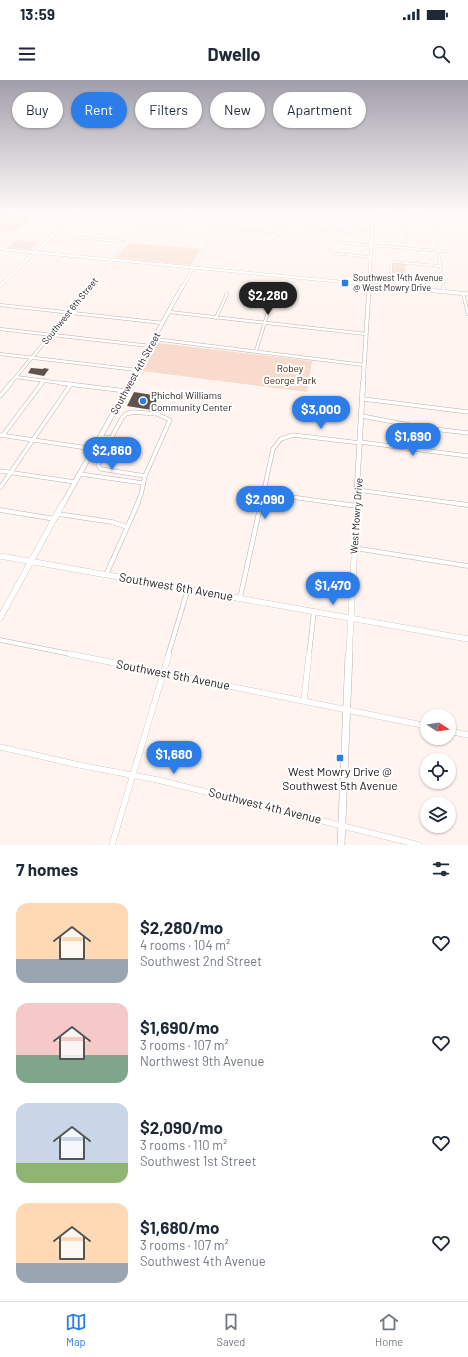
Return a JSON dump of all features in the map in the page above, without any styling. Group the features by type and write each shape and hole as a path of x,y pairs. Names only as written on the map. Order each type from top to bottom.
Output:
{"street":[{"path":"0,284 39,248"},
{"name":"Southwest 6th Street","path":"0,396 122,248"},
{"name":"Southwest 4th Street","path":"0,618 204,248"},
{"path":"332,248 331,253 370,257"},
{"name":"West Mowry Drive","path":"341,845 354,548 371,248"},
{"path":"402,248 452,252"},
{"path":"438,248 444,291"},
{"path":"0,249 468,294"},
{"path":"440,266 394,262 391,263 391,274 397,277 443,281"},
{"path":"464,293 468,314"},
{"path":"216,318 228,294"},
{"path":"256,351 272,299"},
{"path":"0,305 163,323"},
{"path":"169,312 366,334"},
{"path":"0,329 150,346"},
{"path":"154,339 364,365"},
{"path":"0,354 137,370"},
{"path":"16,377 126,391"},
{"path":"2,435 44,380"},
{"path":"0,488 71,384"},
{"path":"363,399 468,412"},
{"path":"106,575 141,494 145,476 170,420 161,415 133,412 126,414 122,418 98,465 101,469 145,476"},
{"path":"362,416 425,428 468,433"},
{"path":"2,435 94,449"},
{"path":"240,598 273,449 277,442 283,437 293,435 468,456"},
{"path":"100,436 111,438"},
{"path":"0,471 75,482"},
{"path":"80,474 143,483"},
{"path":"358,490 468,505"},
{"path":"263,493 357,506"},
{"path":"0,510 55,519"},
{"path":"58,514 112,522 127,527"},
{"path":"354,548 468,566"},
{"name":"Southwest 6th Avenue","path":"0,556 468,639"},
{"path":"112,845 188,589"},
{"path":"304,702 314,612"},
{"name":"Southwest 5th Avenue","path":"0,640 420,725"},
{"path":"456,732 468,735"},
{"name":"Southwest 4th Avenue","path":"0,747 69,764 174,784 317,818 342,827 419,845"}],"green space":[{"path":"13,248 33,248 30,250"},
{"path":"125,248 200,249 191,265 117,258"},
{"path":"391,263 405,263 406,277 391,274"},
{"name":"Robey George Park","path":"158,343 312,361 307,392 142,371"}],"building":[{"path":"31,368 49,369 44,376 28,373"},
{"name":"Phichol Williams Community Center","path":"134,392 159,396 152,410 127,406"}],"place":[{"name":"Southwest 14th Avenue @ West Mowry Drive","path":"345,283"},
{"name":"Phichol Williams Community Center","path":"143,401"},
{"name":"West Mowry Drive @ Southwest 5th Avenue","path":"340,758"}]}
